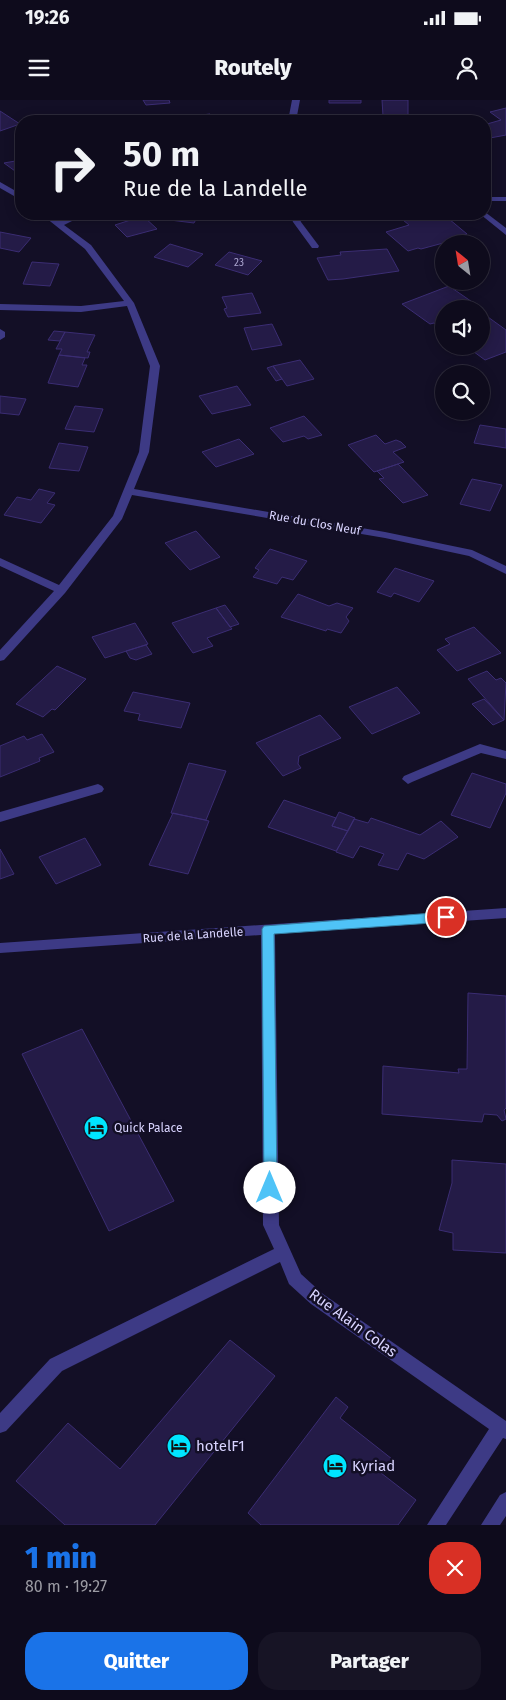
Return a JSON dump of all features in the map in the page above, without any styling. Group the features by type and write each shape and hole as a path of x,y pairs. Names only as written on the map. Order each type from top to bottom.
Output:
{"street":[{"path":"293,115 296,100"},
{"path":"0,184 15,194"},
{"path":"491,199 506,199"},
{"path":"0,657 61,590 118,517 144,452 155,366 130,302 88,247 53,220"},
{"path":"59,224 68,220"},
{"path":"296,220 314,246"},
{"path":"491,220 506,232"},
{"path":"0,307 81,309 130,302"},
{"path":"0,332 0,337"},
{"name":"Rue du Clos Neuf","path":"129,490 385,535 472,553 503,565"},
{"path":"0,562 61,590"},
{"path":"408,779 480,748 506,755"},
{"path":"0,817 98,789"},
{"name":"Rue de la Landelle","path":"0,948 506,913"},
{"name":"Rue Alain Colas","path":"268,929 271,1225 282,1252 295,1279 317,1299 503,1429"},
{"path":"0,1425 56,1365 282,1252"},
{"path":"436,1525 503,1429"},
{"path":"490,1525 506,1501"}],"building":[{"path":"143,100 169,100 170,103 146,105"},
{"path":"329,100 361,100 361,103 329,103"},
{"path":"382,100 408,100 408,115 383,115"},
{"path":"506,108 506,135 491,138 491,123 501,120 490,112"},
{"path":"0,111 15,121 15,126 0,131"},
{"path":"15,161 15,171 4,163"},
{"path":"131,220 147,220 157,229 127,237 115,225"},
{"path":"170,220 196,220 194,223"},
{"path":"403,220 450,220 467,234 435,235 435,245 408,251 386,232 409,225"},
{"path":"0,232 31,238 19,252 0,248"},
{"path":"170,244 203,254 188,267 154,257"},
{"path":"387,249 399,271 328,280 317,258 341,255 340,252"},
{"path":"229,252 262,261 248,275 215,265"},
{"path":"32,262 59,264 50,286 23,284"},
{"path":"439,290 455,290 469,300 435,300 435,324 430,324 402,304"},
{"path":"252,293 261,313 228,317 224,309 227,308 222,297"},
{"path":"490,318 506,330 506,352 485,360 478,355 490,355"},
{"path":"272,324 282,345 252,350 244,328"},
{"path":"54,331 65,332 60,341 48,340"},
{"path":"65,332 95,335 87,352 90,352 88,358 59,355 62,349 56,349"},
{"path":"59,355 85,358 82,365 87,365 78,387 48,383"},
{"path":"300,360 314,379 287,386 273,366"},
{"path":"273,366 282,379 276,381 267,368"},
{"path":"237,386 251,405 212,414 199,396"},
{"path":"0,396 26,399 19,415 0,413"},
{"path":"75,406 103,409 94,432 65,429"},
{"path":"304,416 322,435 308,439 304,436 283,442 270,428"},
{"path":"480,425 506,429 506,448 474,443"},
{"path":"376,435 385,444 396,440 401,442 406,447 393,452 404,462 374,472 348,445"},
{"path":"239,439 254,454 216,467 202,452"},
{"path":"59,443 88,447 79,471 49,468"},
{"path":"398,464 428,495 403,503 379,479 384,478 377,471"},
{"path":"472,479 502,485 490,511 460,504"},
{"path":"39,489 55,493 47,503 55,505 41,523 4,515 17,497 31,500"},
{"path":"196,531 220,557 190,570 165,543"},
{"path":"270,549 307,561 293,580 282,577 277,584 253,577 259,570 255,568"},
{"path":"395,568 434,581 419,602 394,593 391,597 377,592"},
{"path":"298,594 329,606 337,603 353,608 346,617 349,621 341,633 327,629 326,631 281,617"},
{"path":"225,605 239,624 230,627 216,608"},
{"path":"216,608 232,629 207,638 213,646 193,653 172,623"},
{"path":"135,623 148,644 105,658 92,637"},
{"path":"474,627 501,653 457,671 437,650 450,644 445,639"},
{"path":"146,645 152,654 136,660 130,658 126,651"},
{"path":"57,666 86,679 55,710 52,709 43,717 16,704"},
{"path":"487,671 496,680 501,678 506,683 504,720 468,679"},
{"path":"397,687 420,713 372,734 349,707"},
{"path":"133,692 190,703 181,728 138,720 140,714 124,711"},
{"path":"484,699 504,720 493,725 472,704"},
{"path":"320,715 341,738 299,756 298,764 301,768 283,776 256,743"},
{"path":"42,734 54,752 39,758 40,761 0,777 0,746 24,736 27,740"},
{"path":"189,763 226,771 206,820 171,813"},
{"path":"472,773 506,784 506,793 490,828 451,815"},
{"path":"284,800 336,818 332,826 348,831 336,851 268,827"},
{"path":"339,812 355,818 348,831 332,826"},
{"path":"173,813 209,821 188,874 149,865"},
{"path":"371,818 420,835 441,821 458,837 424,859 407,853 398,870 378,865 384,854 360,846 353,858 336,852 354,819 368,823"},
{"path":"85,838 101,865 56,884 39,857"},
{"path":"0,849 14,874 0,879"},
{"path":"468,993 506,996 506,1108 504,1110 506,1119 502,1121 497,1115 484,1114 482,1122 382,1114 383,1066 459,1073 458,1069 467,1069"},
{"name":"Quick Palace","path":"82,1029 174,1201 109,1231 22,1054"},
{"path":"452,1160 506,1164 506,1253 453,1250 453,1233 439,1230 452,1183"},
{"name":"hotelF1","path":"230,1340 275,1376 155,1525 65,1525 16,1481 68,1423 120,1469"},
{"name":"Kyriad","path":"336,1397 348,1407 340,1418 392,1459 381,1473 416,1500 398,1525 261,1525 248,1513"}],"place":[{"name":"Quick Palace","path":"96,1128"},
{"name":"hotelF1","path":"179,1446"},
{"name":"Kyriad","path":"335,1466"}],"route":[{"path":"270,1188 268,929 446,917"}]}
